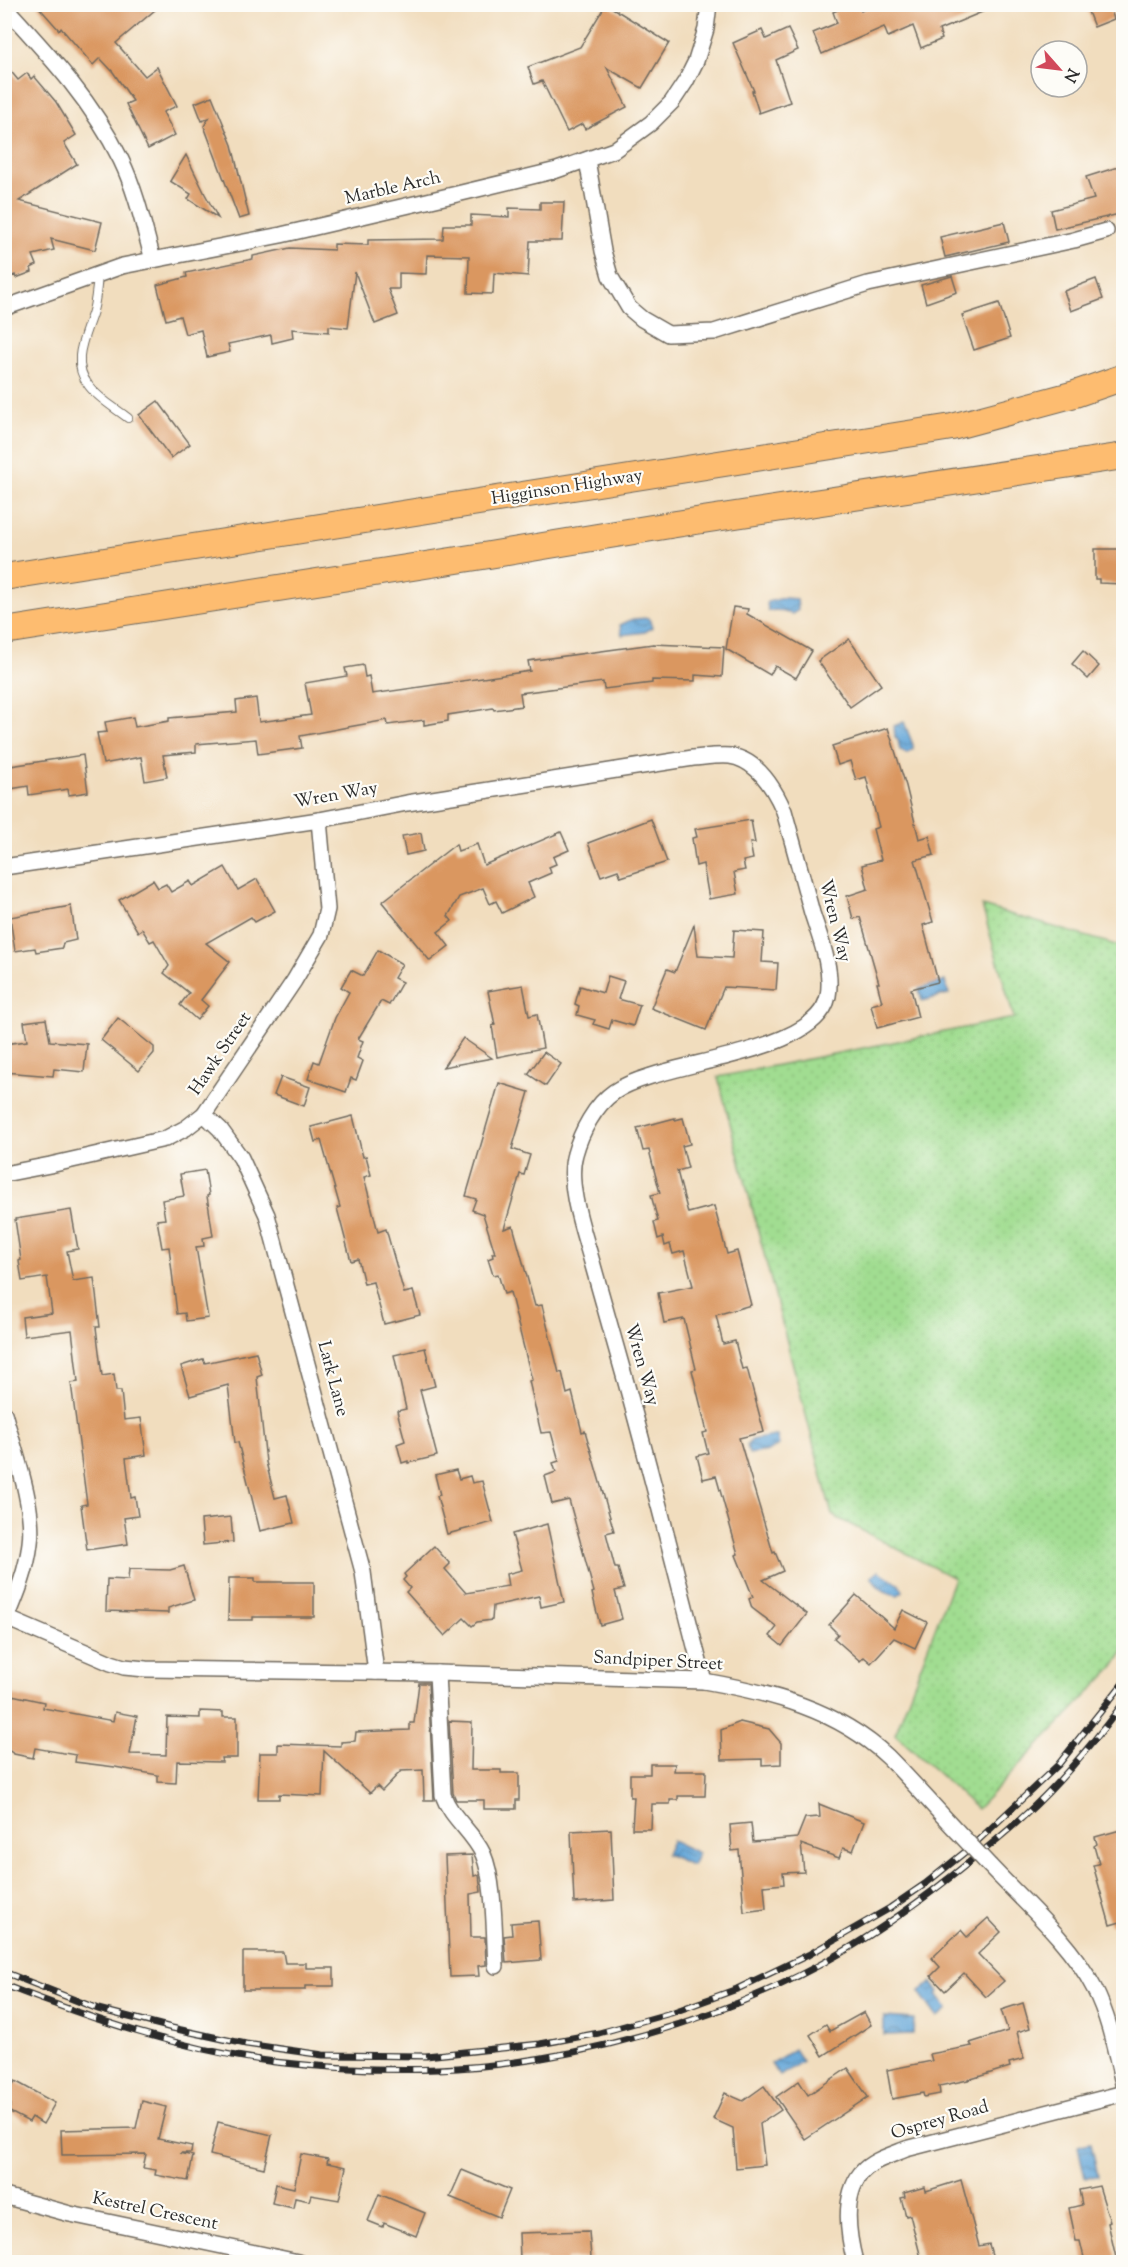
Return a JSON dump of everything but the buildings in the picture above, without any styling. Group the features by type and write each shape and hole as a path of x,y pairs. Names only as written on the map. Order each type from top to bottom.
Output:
{"highway":[{"name":"Higginson Highway","path":"4,577 952,427 1075,394 1124,377"},
{"path":"4,631 676,524 1124,456"}],"street":[{"name":"Marble Arch","path":"4,308 122,266 281,235 435,199 557,170 614,150 637,135 672,102 696,61 706,29 709,4"},
{"path":"4,6 52,58 106,132 122,162 153,260"},
{"path":"587,160 603,251 610,276 629,308 642,319 668,334 714,332 868,284 1074,240 1106,231"},
{"name":"Wren Way","path":"4,867 319,820 407,803 711,756 738,758 752,766 766,779 775,790 784,811 824,952 828,994 824,1008 812,1022 796,1032 751,1050 650,1075 630,1082 611,1094 584,1131 574,1156 572,1175 580,1219 626,1381 704,1681"},
{"name":"Hawk Street","path":"4,1173 165,1139 186,1128 204,1114 294,981 321,935 327,909 319,820"},
{"name":"Lark Lane","path":"204,1114 220,1129 241,1158 267,1215 363,1572 376,1672"},
{"path":"4,1413 31,1525 31,1543 27,1564 21,1586 6,1617"},
{"name":"Sandpiper Street","path":"6,1617 124,1667 704,1681 780,1697 805,1705 833,1718 857,1733 886,1756 1073,1956 1093,1987 1109,2026 1124,2091"},
{"path":"437,1673 443,1795 447,1805 483,1854 490,1879 496,1966"},
{"name":"Osprey Road","path":"855,2262 848,2223 850,2202 855,2184 862,2172 874,2163 906,2149 1124,2091"},
{"name":"Kestrel Crescent","path":"4,2196 70,2214 298,2262"}],"lane":[{"path":"98,275 93,310 80,349 80,369 94,392 128,418"}],"green space":[{"path":"982,906 1123,947 1124,1651 1114,1667 977,1809 895,1734 954,1578 832,1515 718,1077 1014,1018"}],"water":[{"path":"784,598 797,599 798,610 792,614 776,610 768,611 767,602"},
{"path":"649,618 652,628 645,632 622,635 620,625 633,619"},
{"path":"904,722 913,745 913,749 907,754 900,750 895,737 894,726"},
{"path":"945,981 949,994 922,1001 919,989"},
{"path":"777,1436 779,1445 769,1451 749,1454 747,1445 752,1440"},
{"path":"879,1571 900,1585 903,1591 898,1595 879,1587 871,1577"},
{"path":"672,1841 698,1853 692,1865 666,1854"},
{"path":"932,1982 939,1992 937,1994 948,2009 937,2017 919,1992"},
{"path":"884,2017 914,2019 913,2034 884,2035"},
{"path":"794,2049 802,2061 780,2076 771,2064"},
{"path":"1091,2143 1098,2176 1085,2178 1078,2146"}],"railway":[{"path":"4,1972 98,2009 246,2044 323,2055 426,2056 540,2044 599,2033 671,2013 737,1989 808,1955 890,1908 970,1848 1058,1765 1124,1682"},
{"path":"4,1985 138,2032 206,2050 275,2062 356,2069 438,2069 540,2058 593,2048 697,2018 747,1999 795,1978 874,1933 940,1885 1025,1815 1077,1761 1124,1702"}]}
